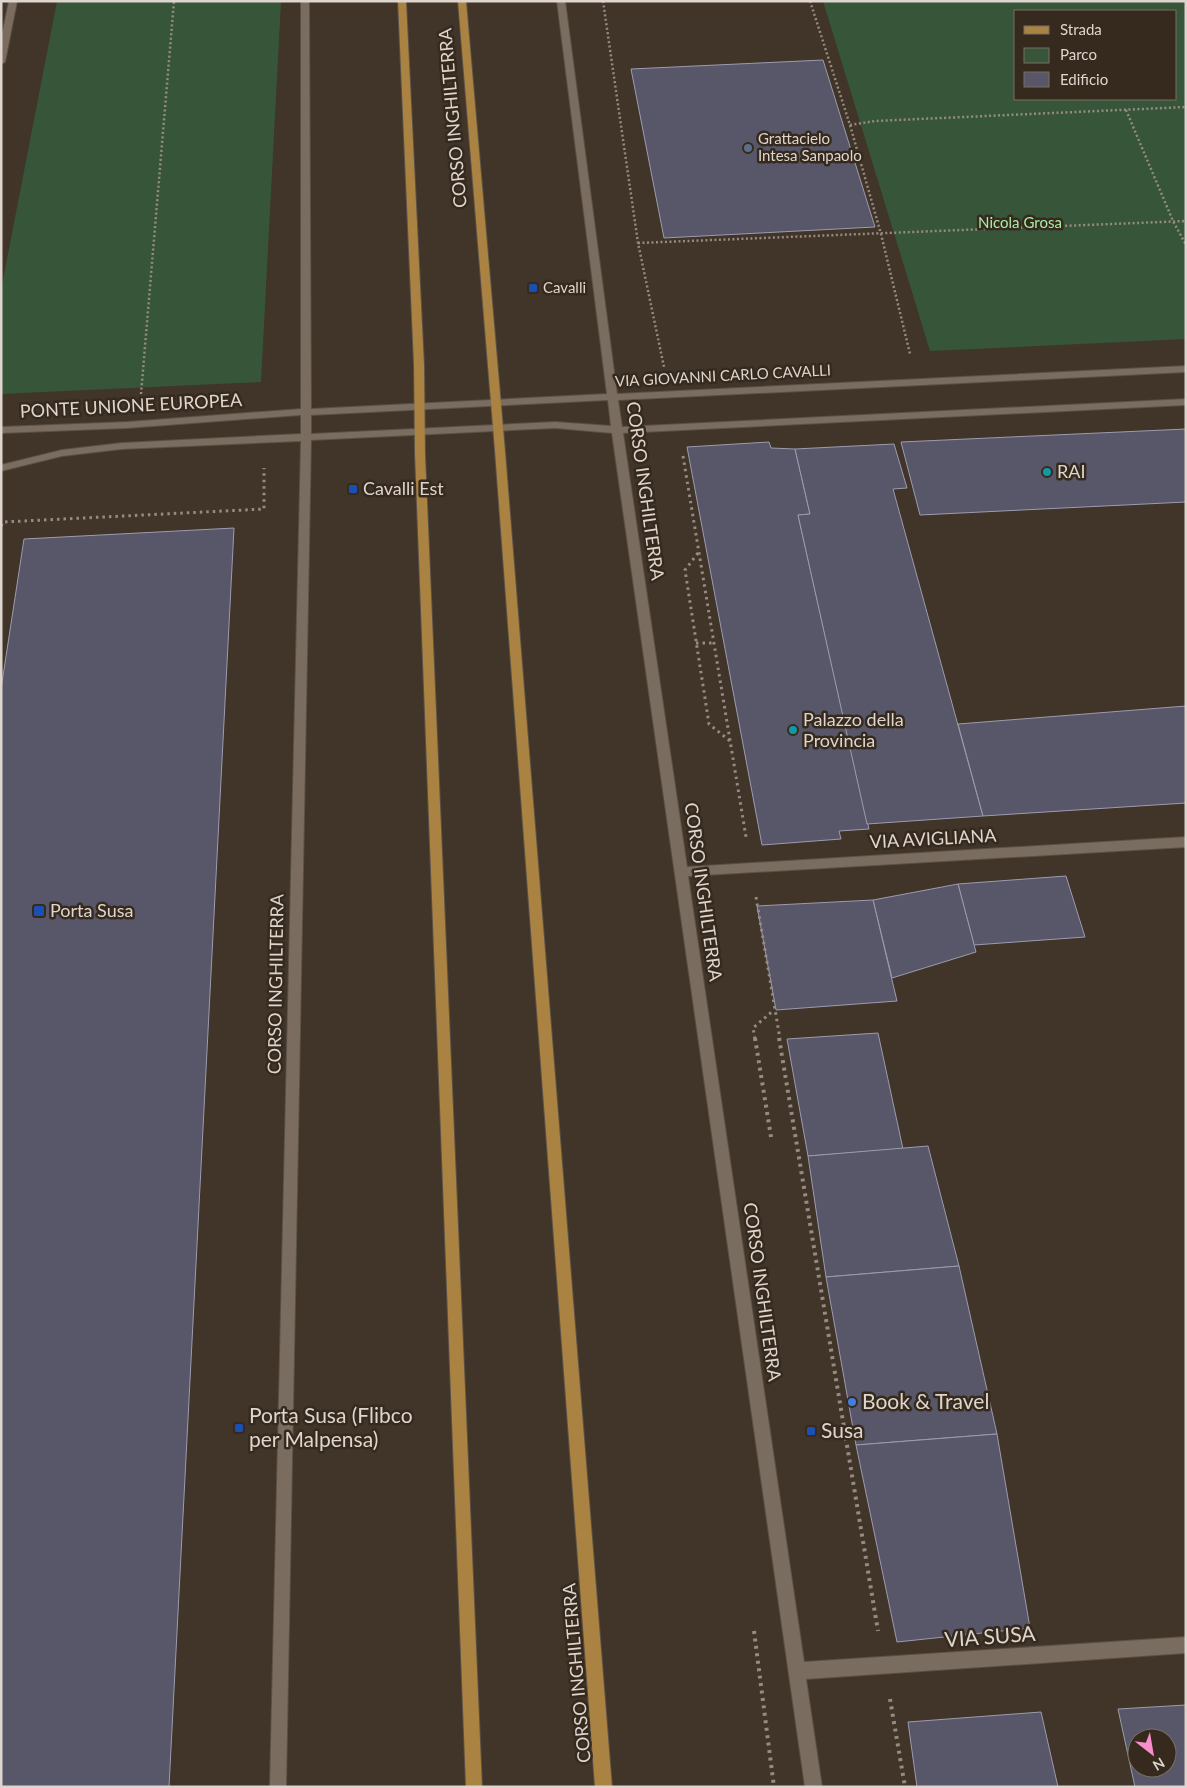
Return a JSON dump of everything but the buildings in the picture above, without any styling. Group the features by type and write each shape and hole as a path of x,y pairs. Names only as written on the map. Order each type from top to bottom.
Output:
{"main road":[{"path":"402,1 420,406 474,1787"},
{"name":"CORSO INGHILTERRA","path":"462,1 498,428 604,1787"}],"street":[{"path":"1,62 13,1"},
{"name":"CORSO INGHILTERRA","path":"278,1787 306,438 305,1"},
{"name":"CORSO INGHILTERRA","path":"561,1 612,397 814,1787"},
{"name":"VIA GIOVANNI CARLO CAVALLI","path":"263,414 1186,369"},
{"path":"1,468 62,453 93,449 555,425 617,430 1186,402"},
{"name":"PONTE UNIONE EUROPEA","path":"1,430 127,425 263,414"},
{"name":"VIA AVIGLIANA","path":"682,872 1186,842"},
{"name":"VIA SUSA","path":"797,1671 1186,1645"}],"path":[{"path":"127,425 140,402 174,1"},
{"path":"603,1 638,244 670,394"},
{"path":"810,1 850,125 881,234 916,382"},
{"path":"850,125 875,121 1186,107"},
{"path":"1126,110 1173,222 1186,245"},
{"path":"638,244 1186,221"},
{"path":"679,426 679,441 775,1009 866,1567 905,1787"},
{"path":"1,526 3,522 264,508"},
{"path":"698,553 685,570 709,724 730,741"},
{"path":"696,643 713,643"},
{"path":"771,1137 753,1028 775,1009"}],"green space":[{"path":"57,1 281,1 261,382 1,394 1,290"},
{"name":"Nicola Grosa","path":"823,1 1186,1 1186,339 930,351"}],"place":[{"name":"Grattacielo Intesa Sanpaolo","path":"748,148"},
{"name":"Cavalli","path":"533,288"},
{"name":"RAI","path":"1047,472"},
{"name":"Cavalli Est","path":"353,489"},
{"name":"Palazzo della Provincia","path":"793,730"},
{"name":"Porta Susa","path":"39,911"},
{"name":"Book & Travel","path":"852,1402"},
{"name":"Porta Susa (Flibco per Malpensa)","path":"239,1428"},
{"name":"Susa","path":"811,1431"}]}
